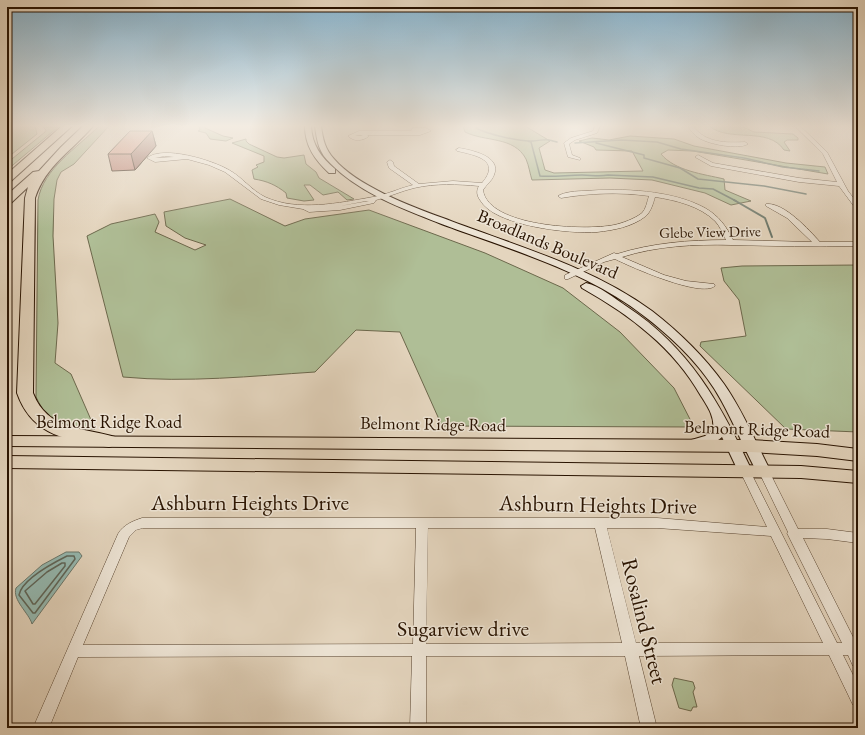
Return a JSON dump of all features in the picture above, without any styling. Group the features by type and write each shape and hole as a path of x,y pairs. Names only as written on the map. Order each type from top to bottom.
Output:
{"highway":[{"path":"7,179 29,160"},
{"path":"7,201 51,160"},
{"path":"55,160 36,181 30,198 25,393 32,411 46,424 64,432 109,441"}],"main road":[{"name":"Broadlands Boulevard","path":"322,160 325,165 351,186 376,198 613,291 647,314 691,353 727,399 764,472"},
{"name":"Broadlands Boulevard","path":"332,160 376,198"},
{"name":"Broadlands Boulevard","path":"572,274 621,307 665,343 691,370 720,417 745,471"},
{"path":"686,446 705,441 716,436 721,428 720,417"},
{"name":"Belmont Ridge Road","path":"7,441 751,446 817,450 858,455"},
{"path":"7,462 745,471 801,472 858,477"}],"street":[{"path":"195,160 225,170 261,197 270,201 305,207 309,210 334,209 365,204 372,202 376,198 417,185 448,181 483,185"},
{"path":"486,160 490,163 492,173 480,190 482,199 495,211 533,226 566,230 611,227 634,221 646,212 653,195"},
{"path":"703,160 718,165 799,180 841,184"},
{"path":"829,160 841,184 857,207"},
{"path":"390,162 391,167 417,185"},
{"path":"560,196 574,193 612,192 653,195 683,202 706,212 721,224 731,242"},
{"path":"768,204 785,213 819,245"},
{"name":"Glebe View Drive","path":"572,274 614,255 663,244 731,242 819,245 858,244"},
{"path":"614,255 662,277 698,286 712,286"},
{"path":"745,471 858,700"},
{"path":"764,472 793,533 856,653"},
{"name":"Ashburn Heights Drive","path":"41,728 124,534 132,527 152,522 600,523 678,524 774,532"},
{"path":"418,728 422,523"},
{"name":"Rosalind Street","path":"600,523 649,728"},
{"path":"793,533 827,534 858,538"},
{"name":"Sugarview drive","path":"75,651 833,648 856,653"}],"green space":[{"path":"10,160 19,160 7,170 7,163"},
{"path":"62,160 77,160 61,172 57,180 54,199 53,236 58,323 55,363 71,374 95,429 66,428 46,417 36,397 38,200 41,189"},
{"path":"264,160 305,160 306,164 316,172 319,178 354,199 347,200 338,192 323,195 310,185 304,185 314,200 304,201 287,198 286,193 275,186 267,182 254,179 252,170 258,167 256,165 264,162"},
{"path":"527,160 542,160 545,170 554,173 643,171 637,160 668,160 690,171 724,179 725,190 751,201 731,205 705,193 652,180 610,178 532,180"},
{"path":"748,160 771,160 825,167 828,174"},
{"path":"230,199 285,226 305,219 369,210 485,253 563,288 620,332 674,388 694,427 442,426 400,332 356,330 315,372 195,379 147,379 123,377 87,236 111,224 155,214 159,222 155,232 195,250 206,245 185,238 166,226 164,212"},
{"path":"858,265 858,432 786,429 700,346 701,342 746,336 739,300 724,281 721,268 742,266"},
{"path":"674,678 693,682 695,688 693,692 697,707 693,707 691,711 679,708 672,685"}],"water":[{"path":"66,552 79,552 82,556 32,624 16,597 16,588 42,565"}],"waterway":[{"path":"536,160 540,176 608,175 653,177 699,188 713,189 736,201"},
{"path":"652,160 680,168 698,179 764,186 806,194"},
{"path":"754,160 783,167 819,171"},
{"path":"734,200 765,218 772,237"}]}
